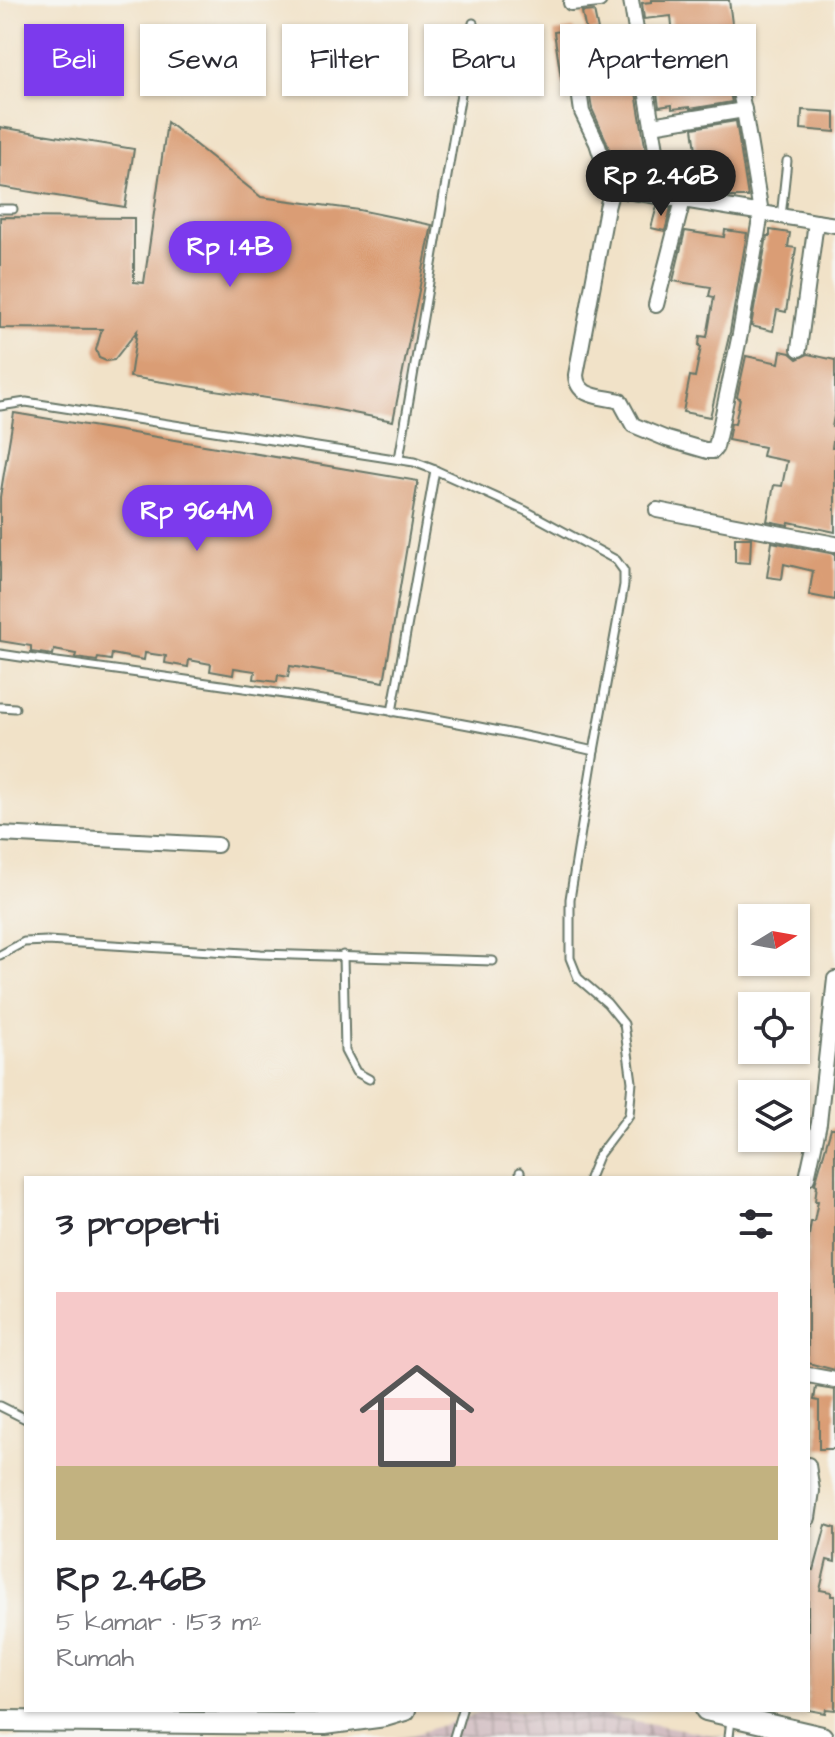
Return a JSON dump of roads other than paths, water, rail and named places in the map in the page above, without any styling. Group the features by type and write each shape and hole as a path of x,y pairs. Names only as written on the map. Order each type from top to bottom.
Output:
{"main road":[{"path":"0,1721 325,1724 398,1712"},
{"path":"711,1712 732,1721 822,1737"}],"street":[{"path":"571,3 599,0"},
{"path":"631,0 634,24"},
{"path":"580,96 582,112 597,143 612,189 576,383 583,392 620,401 633,425 667,439 713,451 740,334 761,213 741,96"},
{"path":"646,96 664,197"},
{"path":"652,125 744,110"},
{"path":"612,189 835,225"},
{"path":"656,305 683,200"},
{"path":"799,349 816,222"},
{"path":"657,510 835,544"},
{"path":"0,834 217,845"},
{"path":"807,1176 819,1123 835,979"},
{"path":"819,1123 835,1125"},
{"path":"810,1375 835,1380"},
{"path":"810,1478 810,1504"}],"lane":[{"path":"399,459 473,23"},
{"path":"781,217 787,161"},
{"path":"0,209 13,209"},
{"path":"0,406 26,402 399,459 435,470 526,511 616,560 624,571 624,585 570,899 570,958 578,978 607,1003 624,1024 632,1082 629,1115 598,1156 590,1176"},
{"path":"392,712 435,470"},
{"path":"0,654 392,712 542,738 594,751"},
{"path":"0,707 15,708"},
{"path":"0,955 24,942 47,941 261,954 493,961"},
{"path":"343,955 345,1051 356,1072 369,1079"},
{"path":"0,1406 24,1418"},
{"path":"454,1737 461,1712"}]}
